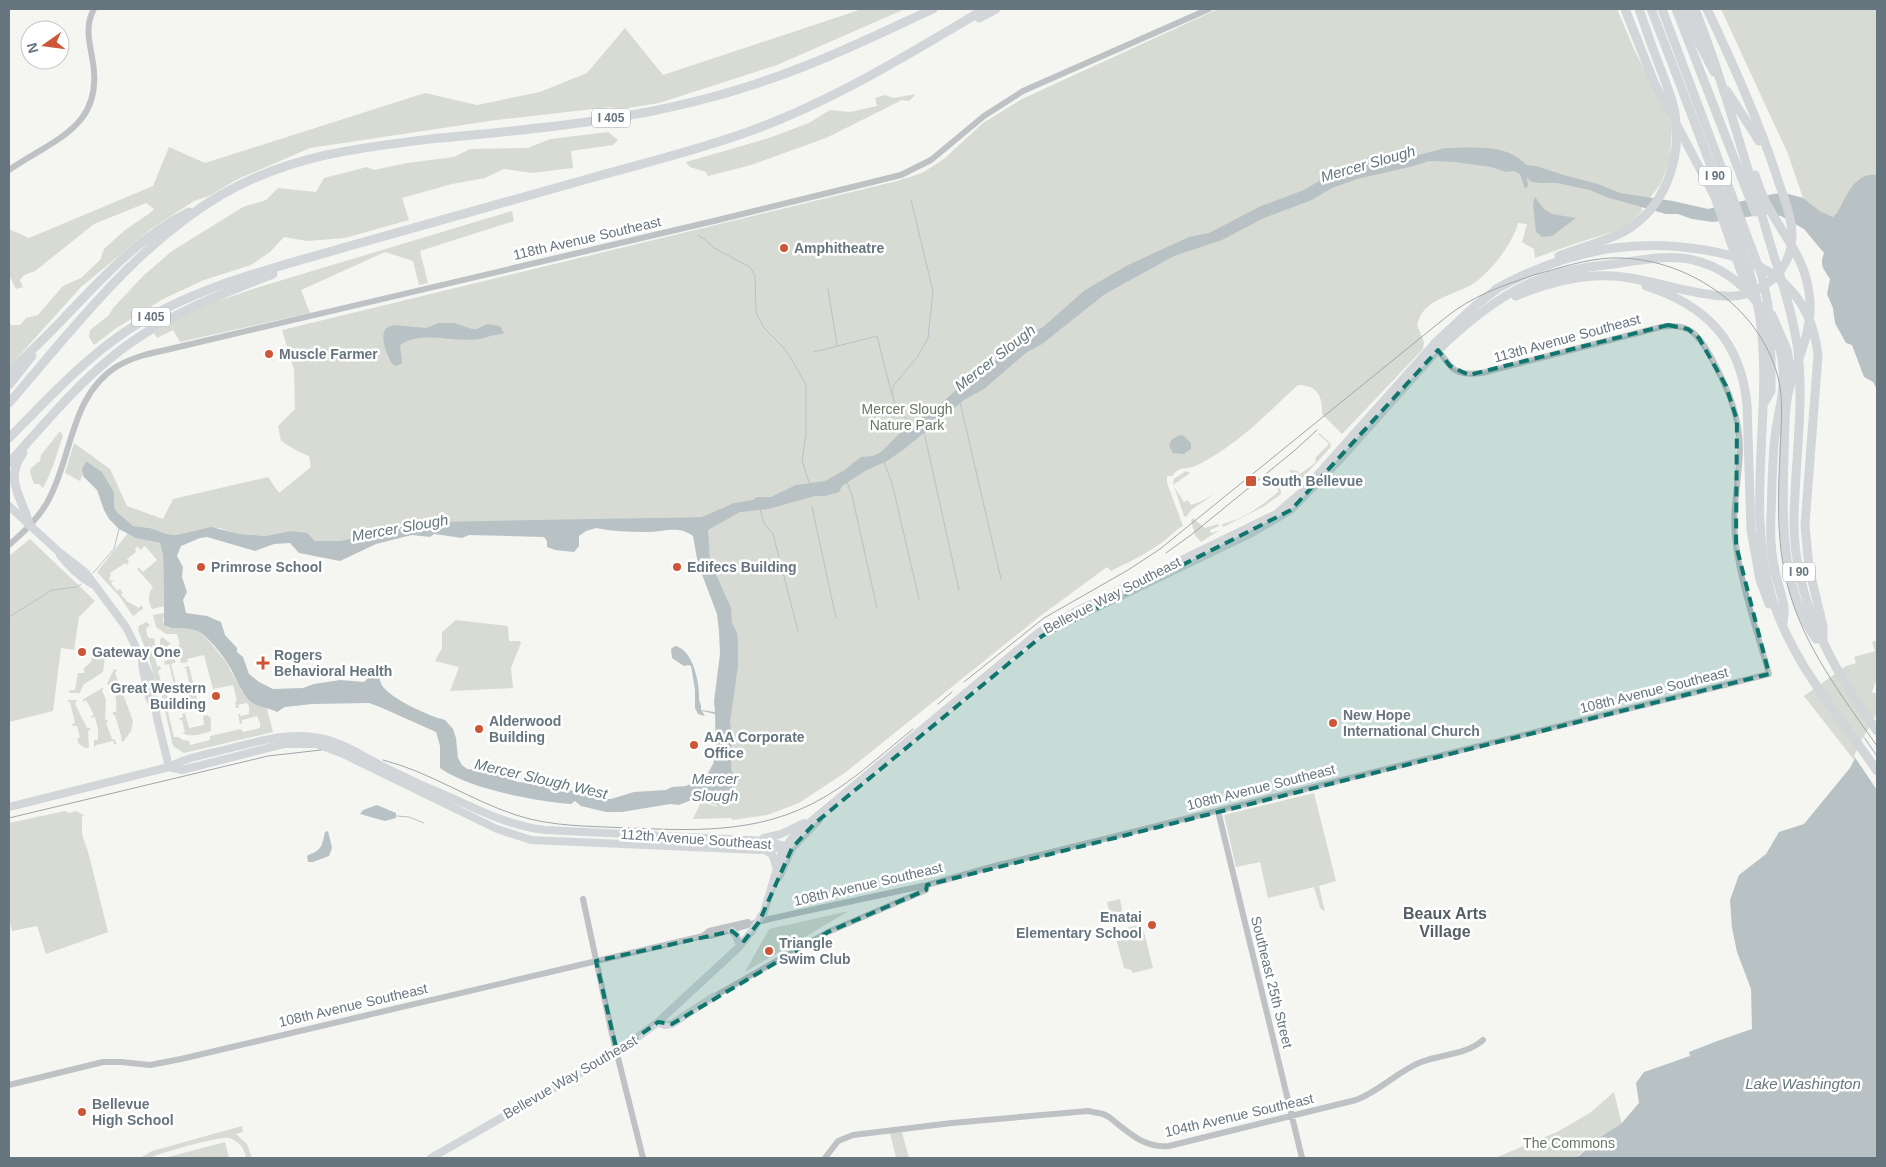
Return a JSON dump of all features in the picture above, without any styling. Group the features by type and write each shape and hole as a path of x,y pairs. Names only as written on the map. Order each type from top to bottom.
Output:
{"highway":[{"name":"I 405","path":"9,403 119,277 154,245 221,195 275,170 324,154 351,149 610,119 696,101 750,86 800,68 933,9"},
{"name":"I 405","path":"9,438 85,363 126,332 147,319 200,293 327,253 738,136 810,107 910,53 985,9"},
{"path":"910,53 996,9"},
{"path":"1625,9 1654,82 1715,198 1747,288 1761,347"},
{"path":"1634,9 1652,47"},
{"path":"1436,347 1462,317 1496,290 1536,266 1623,232 1633,225 1652,207 1666,185 1675,158 1677,138 1675,113 1639,9"},
{"name":"I 90","path":"1651,9 1746,258 1756,296 1765,371 1760,496 1762,545 1768,582 1782,625 1805,669 1877,771"},
{"path":"1662,9 1761,270 1768,305 1771,360 1770,391 1763,406"},
{"name":"I 90","path":"1676,9 1779,276 1791,316 1798,352 1799,373 1794,520 1796,553 1808,608 1821,639 1852,694 1877,731"},
{"path":"1685,9 1706,58 1760,142 1787,208"},
{"path":"1695,9 1712,53 1779,276"},
{"path":"1484,312 1504,300 1570,278 1603,275 1628,277 1712,295 1732,297 1746,295 1762,288 1775,278 1784,265 1792,244 1787,208 1748,97 1707,9"},
{"path":"1733,121 1742,135 1766,203 1801,261 1810,294 1811,311 1808,331 1788,398 1783,524 1788,561 1801,610 1808,627 1821,639"},
{"path":"9,372 107,273 145,241 179,217 212,201"},
{"path":"1496,290 1524,274 1568,259 1597,251 1638,246 1679,246 1710,251 1732,257 1771,274 1784,283 1800,302 1812,326 1818,355 1805,525 1809,568 1821,639"},
{"path":"1568,259 1614,251 1664,250 1700,257 1720,265 1743,278 1758,294 1772,315 1787,350 1793,381 1796,471"},
{"path":"9,463 112,356 155,327 210,298 327,253"},
{"path":"1436,347 1520,288 1551,276 1589,267 1664,257 1690,259 1708,264 1730,276 1746,290 1768,320 1779,346 1782,362 1783,385 1775,437 1771,527 1773,561 1784,608 1782,625"},
{"path":"1528,291 1554,284 1588,280 1613,280 1643,285 1682,300 1707,318 1720,331 1732,349 1745,386 1750,458 1750,505 1754,549 1760,580 1767,602 1782,625"},
{"path":"9,385 63,319"},
{"path":"29,525 15,488 14,474 18,460 39,431"}],"main road":[{"name":"Bellevue Way Southeast","path":"431,1158 617,1052 658,1022 740,945 759,922 792,838 815,817 1038,632 1076,611 1276,514 1304,490 1347,447 1413,378 1436,347"},
{"name":"Bellevue Way Southeast","path":"772,890 777,868 788,847 1042,636 1284,516 1307,496 1347,447 1436,347"},
{"path":"9,506 59,552 85,572 126,627 141,658 148,694 157,718 170,768"},
{"path":"1185,565 1198,552"},
{"name":"112th Avenue Southeast","path":"9,807 170,768 180,761 270,739 312,736 349,747 424,787 516,826 545,830 752,840 773,842 788,847"},
{"name":"112th Avenue Southeast","path":"170,768 182,770 284,744 316,744 341,753 497,829 520,837 539,841 764,850 788,847"},
{"path":"752,840 781,834 815,817"},
{"path":"764,850 770,852 773,856 777,868"},
{"path":"732,931 740,945"},
{"path":"658,1022 664,1025 672,1024 713,997"}],"street":[{"path":"9,170 72,130 85,116 93,96 95,78 88,27 94,9"},
{"name":"118th Avenue Southeast","path":"9,545 43,509 54,488 79,414 95,386 105,375 133,358 902,175 932,160 984,116 1016,94 1209,9"},
{"name":"113th Avenue Southeast","path":"1436,347 1450,366 1460,374 1482,373 1661,327 1681,326 1695,333 1720,373 1733,403 1737,420 1740,450 1734,513 1736,545 1745,589 1769,674"},
{"name":"108th Avenue Southeast","path":"9,1085 103,1062 150,1065 181,1059 703,936 732,931 759,922 897,890 927,885 996,865 1769,674"},
{"name":"Southeast 25th Street","path":"1218,811 1302,1158"},
{"path":"713,997 828,932 926,890 927,885"},
{"path":"583,899 643,1158"},
{"name":"108th Avenue Southeast","path":"703,936 709,931 750,922 759,922"},
{"name":"104th Avenue Southeast","path":"825,1158 838,1141 853,1135 1088,1111 1103,1114 1137,1140 1158,1146 1169,1146 1364,1098 1420,1062 1471,1049 1483,1040"}],"highlighted area":[{"path":"1668,325 1688,329 1699,338 1726,386 1737,420 1736,545 1769,674 927,885 926,890 828,932 672,1024 658,1022 617,1052 596,961 732,931 744,941 759,922 792,848 814,824 1042,636 1291,510 1438,350 1450,366 1469,375"}],"green space":[{"path":"905,9 777,65 659,103 622,109 611,107 496,120 310,148 236,180 209,196 194,201 151,229 81,287 9,367 9,322 11,325 20,325 26,318 38,315 63,286 81,278 100,260 104,249 125,230 154,209 146,203 94,224 35,271 24,275 20,280 23,287 16,289 9,275 9,229 29,238 153,186 169,147 205,163 425,93 477,105 540,92 587,73 625,28 663,75 859,10"},
{"name":"Mercer Slough Nature Park","path":"1218,9 1617,9 1634,49 1672,126 1670,161 1660,185 1641,209 1643,210 1630,223 1618,230 1535,258 1534,249 1522,242 1527,224 1518,223 1506,249 1486,273 1471,285 1439,299 1425,309 1417,325 1424,342 1423,349 1342,434 1322,414 1320,396 1317,392 1304,385 1298,385 1228,446 1202,463 1180,469 1172,476 1167,476 1167,483 1183,526 1138,557 1111,571 1107,567 1039,617 846,772 799,803 767,815 732,820 731,818 693,819 701,802 716,806 729,800 723,763 726,620 697,517 427,523 372,528 356,537 340,541 315,541 290,531 265,536 240,534 219,528 177,535 133,526 122,518 114,507 114,492 102,472 86,461 80,481 65,473 74,443 110,469 127,506 163,519 173,499 268,477 279,493 311,467 309,456 281,441 278,426 295,409 294,370 282,330 897,181 922,173 944,159 983,123 1022,99"},
{"path":"1721,9 1877,9 1877,277 1803,198 1788,154"},
{"path":"916,94 909,101 902,100 826,138 751,165 708,176 706,172 690,167 686,162 769,138 809,123 830,110 850,112 877,106 875,98 885,95 893,98"},
{"path":"608,132 618,140 613,145 571,151 573,168 532,173 504,169 485,178 452,184 402,198 409,220 345,238 307,241 284,237 270,252 251,265 204,280 163,299 115,329 94,345 89,337 90,330 108,316 143,276 172,251 243,207 266,200 278,188 316,192 324,178 367,167 374,170 407,163 454,157 470,149 528,148 550,139"},
{"path":"512,211 514,221 420,251 428,283 419,285 413,261 385,252 301,290 310,313 180,342 173,330 157,338 154,333 179,318 212,303 259,287"},
{"path":"60,431 63,436 52,469 43,488 39,484 34,484 30,472 31,468 40,461 41,455"},
{"path":"1319,433 1331,444 1330,448 1298,483 1289,470 1298,471 1300,474 1315,463 1316,457 1329,444"},
{"path":"1186,471 1190,473 1174,485 1174,479"},
{"path":"1269,473 1281,494 1263,507 1223,527 1222,524 1252,511 1278,492 1278,489 1267,475"},
{"path":"1174,487 1184,502 1188,500 1191,505 1216,493 1191,510 1186,517"},
{"path":"1193,518 1205,528 1218,524 1219,526 1210,530 1211,533 1220,530 1201,542 1195,535 1191,521"},
{"path":"128,533 160,543 163,555 165,606 152,609 149,598 153,587 137,569 139,567 143,572 157,560 145,546 140,550 138,547 135,548 136,552 127,559 129,562 127,565 125,563 110,573 110,581 114,580 111,583 117,591 120,589 123,593 121,595 128,602 139,608 142,605 143,609 133,616 120,597 97,572"},
{"path":"30,539 95,601 79,617 74,650 61,648 53,711 9,722 9,556"},
{"path":"165,613 164,625 168,628 192,629 199,632 209,641 226,662 242,691 250,700 267,709 273,732 184,753 173,746 161,693 167,692 170,707 167,708 174,737 189,741 190,745 210,740 210,736 241,729 243,732 260,728 260,723 257,716 242,720 240,724 238,714 241,716 249,714 249,706 247,703 238,705 239,708 236,708 235,702 237,701 233,685 213,689 204,655 187,659 188,662 181,663 178,650 181,649 177,646 180,645 177,634 166,634 156,627 153,615"},
{"path":"456,620 508,626 509,641 520,641 521,643 511,668 513,688 450,691 459,667 435,661 442,648 442,632"},
{"path":"146,622 150,625 146,629 147,635 149,638 154,638 155,645 152,646 157,666 160,666 161,669 158,671 161,681 166,680 165,685 159,686 156,683 138,630 139,626"},
{"path":"162,637 171,644 168,645 171,659 174,659 176,662 171,664 177,688 182,688 180,693 172,692 175,689 169,664 165,665 164,661 168,660 164,645 160,645"},
{"path":"1877,641 1877,678 1872,692 1877,694 1877,715 1854,760 1804,696 1846,666 1856,663 1854,657 1875,651 1872,642"},
{"path":"99,651 105,657 103,672 83,685 80,693 69,693 70,690 75,690 78,673 84,673 84,668 91,662 93,653 99,654"},
{"path":"189,666 198,703 193,704 185,698 190,687 186,668 182,668"},
{"path":"114,669 117,670 115,673 133,721 131,731 123,742 115,715 113,715 113,712 116,712 116,698 112,684 109,686 107,684"},
{"path":"104,688 102,690 106,700 105,720 108,720 106,723 112,739 117,744 114,744 113,741 96,745 94,748 94,740 98,740 95,717 92,718 91,716 94,715 86,700 84,702 82,700"},
{"path":"69,700 77,700 75,704 87,728 90,728 88,731 89,748 79,744 77,739 80,737 77,726 72,724 75,723 70,702 67,702"},
{"path":"185,713 189,728 204,725 203,716 207,715 211,718 211,731 192,735 182,733 185,732 182,720 178,719 183,717 182,714"},
{"path":"1314,793 1336,881 1319,886 1325,912 1320,908 1314,887 1268,898 1260,862 1236,867 1224,815"},
{"path":"65,811 69,813 76,811 84,815 82,817 82,834 108,932 46,954 37,926 12,931 9,919 9,823"},
{"path":"1120,899 1124,920 1112,922 1107,902"},
{"name":"Triangle Swim Club","path":"849,911 745,972 769,929"},
{"path":"1142,924 1153,968 1133,973 1131,970 1124,968 1114,931"},
{"name":"The Commons","path":"1614,1092 1622,1125 1597,1139 1573,1158 1495,1158 1557,1132 1590,1113"},
{"path":"242,1126 243,1132 236,1134 247,1144 252,1158 246,1158 241,1146 236,1141 223,1138 202,1142 149,1158 140,1158 152,1151"},
{"path":"902,1132 909,1158 896,1158 890,1133"},
{"path":"225,1142 229,1158 164,1158"}],"water":[{"name":"Mercer Slough","path":"1445,148 1488,148 1509,153 1526,165 1536,166 1598,184 1620,193 1673,201 1708,209 1785,193 1803,198 1821,212 1833,217 1857,181 1862,177 1877,175 1877,389 1873,382 1864,377 1852,345 1846,343 1835,323 1833,308 1827,294 1830,279 1822,264 1824,253 1804,229 1781,216 1767,214 1713,222 1692,219 1678,214 1666,214 1606,197 1590,190 1557,183 1532,182 1527,178 1528,186 1525,189 1520,174 1514,171 1506,172 1491,167 1455,162 1429,161 1357,179 1332,188 1312,200 1264,218 1222,240 1174,256 1105,294 1042,344 1027,352 984,389 964,400 903,450 842,486 839,492 825,496 815,496 768,509 740,512 708,530 710,561 731,608 732,623 737,633 738,666 730,722 732,736 731,768 736,783 732,795 718,805 694,799 679,805 670,804 622,812 606,812 581,806 575,801 571,804 521,797 468,782 440,768 440,746 436,732 369,703 312,704 285,707 277,712 252,703 225,660 214,645 201,633 164,625 163,555 160,543 136,538 119,529 109,519 97,490 83,476 82,469 86,461 102,472 114,492 114,507 133,526 177,535 211,527 240,534 265,536 290,531 307,533 315,541 340,541 356,537 372,528 414,526 434,522 702,517 734,503 753,500 757,497 771,497 796,485 825,481 843,471 861,457 873,456 881,452 902,431 938,406 963,384 988,370 995,361 1013,346 1043,327 1085,290 1128,265 1189,237 1209,233 1261,206 1304,190 1334,172 1385,159 1411,157","holes":["596,528 638,532 681,530 693,536 698,564 717,614 720,654 714,701 715,712 701,710 697,677 691,660 681,649 675,646 671,649 672,658 684,666 691,666 695,690 695,708 698,714 705,716 702,711 715,714 716,754 713,764 708,773 702,778 686,786 672,787 666,790 634,792 611,799 602,799 577,791 557,789 545,784 518,782 489,771 467,769 458,758 453,729 445,720 413,707 390,694 381,684 379,667 376,666 364,682 340,680 314,684 303,688 273,689 249,674 243,657 225,635 221,622 207,616 186,613 183,600 187,592 182,577 183,567 177,556 181,546 207,537 255,551 274,544 290,543 299,553 340,561 376,544 412,535 430,537 434,534 462,538 469,535 544,537 547,541 547,547 574,552 579,546 579,536 586,531"]},
{"path":"1535,197 1544,209 1552,214 1576,218 1552,236 1542,237 1536,232 1533,204"},
{"path":"439,323 454,323 472,329 477,329 487,324 500,326 504,333 469,340 418,338 400,345 402,363 397,366 392,364 386,351 383,336 386,328 393,325 426,328"},
{"path":"1180,435 1184,436 1191,443 1191,449 1184,454 1173,453 1169,446 1171,440"},
{"name":"Lake Washington","path":"1877,715 1877,1158 1573,1158 1580,1155 1597,1139 1621,1124 1639,1103 1636,1083 1644,1072 1690,1056 1689,1052 1752,1029 1751,989 1737,952 1732,928 1730,900 1739,875 1766,854 1779,832 1804,824 1850,768"},
{"path":"377,805 396,813 396,818 385,821 360,814 363,810"},
{"path":"328,831 332,848 329,856 308,862 307,856 320,848 325,832"}],"pier":[{"path":"1877,713 1877,755 1864,736"},
{"path":"1863,737 1877,757 1877,790 1854,756"}],"waterway":[{"path":"911,200 933,291 928,338 918,356 893,386 893,398 897,410 912,424"},
{"path":"698,235 714,248 750,267 755,276 756,313 764,328 791,358 806,385 806,434 802,461 810,485"},
{"path":"828,289 837,345"},
{"path":"814,352 877,336 892,395"},
{"path":"960,402 1001,579"},
{"path":"924,432 959,590"},
{"path":"884,462 892,483 919,599"},
{"path":"847,482 852,495 877,608"},
{"path":"812,507 836,618"},
{"path":"760,509 764,523 773,534 798,631"},
{"path":"93,573 114,549 119,529"},
{"path":"9,617 52,590 77,587 81,584"},
{"path":"397,816 409,817 424,823"}],"tram line":[{"path":"964,682 1044,618 1128,570 1160,549 1455,310 1487,292 1534,275 1573,264 1612,258 1639,260 1666,266 1691,276 1715,290 1736,307 1754,328 1768,351 1778,377 1781,395 1779,520 1781,553 1788,587 1804,630 1825,670 1877,746"},
{"path":"1166,553 1191,535 1317,430"},
{"path":"938,704 952,692"},
{"path":"383,760 434,779 499,809 543,822 656,829 710,829 761,822 786,815 811,804 846,783 913,729"},
{"path":"9,818 268,756 321,750"}],"place":[{"name":"Amphitheatre","path":"784,248"},
{"name":"Muscle Farmer","path":"269,354"},
{"name":"South Bellevue","path":"1251,481"},
{"name":"Primrose School","path":"201,567"},
{"name":"Edifecs Building","path":"677,567"},
{"name":"Gateway One","path":"82,652"},
{"name":"Rogers Behavioral Health","path":"263,663"},
{"name":"Great Western Building","path":"216,696"},
{"name":"New Hope International Church","path":"1333,723"},
{"name":"Alderwood Building","path":"479,729"},
{"name":"AAA Corporate Office","path":"694,745"},
{"name":"Enatai Elementary School","path":"1152,925"},
{"name":"Triangle Swim Club","path":"769,951"},
{"name":"Bellevue High School","path":"82,1112"}],"district":[{"name":"Beaux Arts Village","path":"1445,922"}],"water label":[{"name":"Mercer Slough West","path":"541,779"}]}
